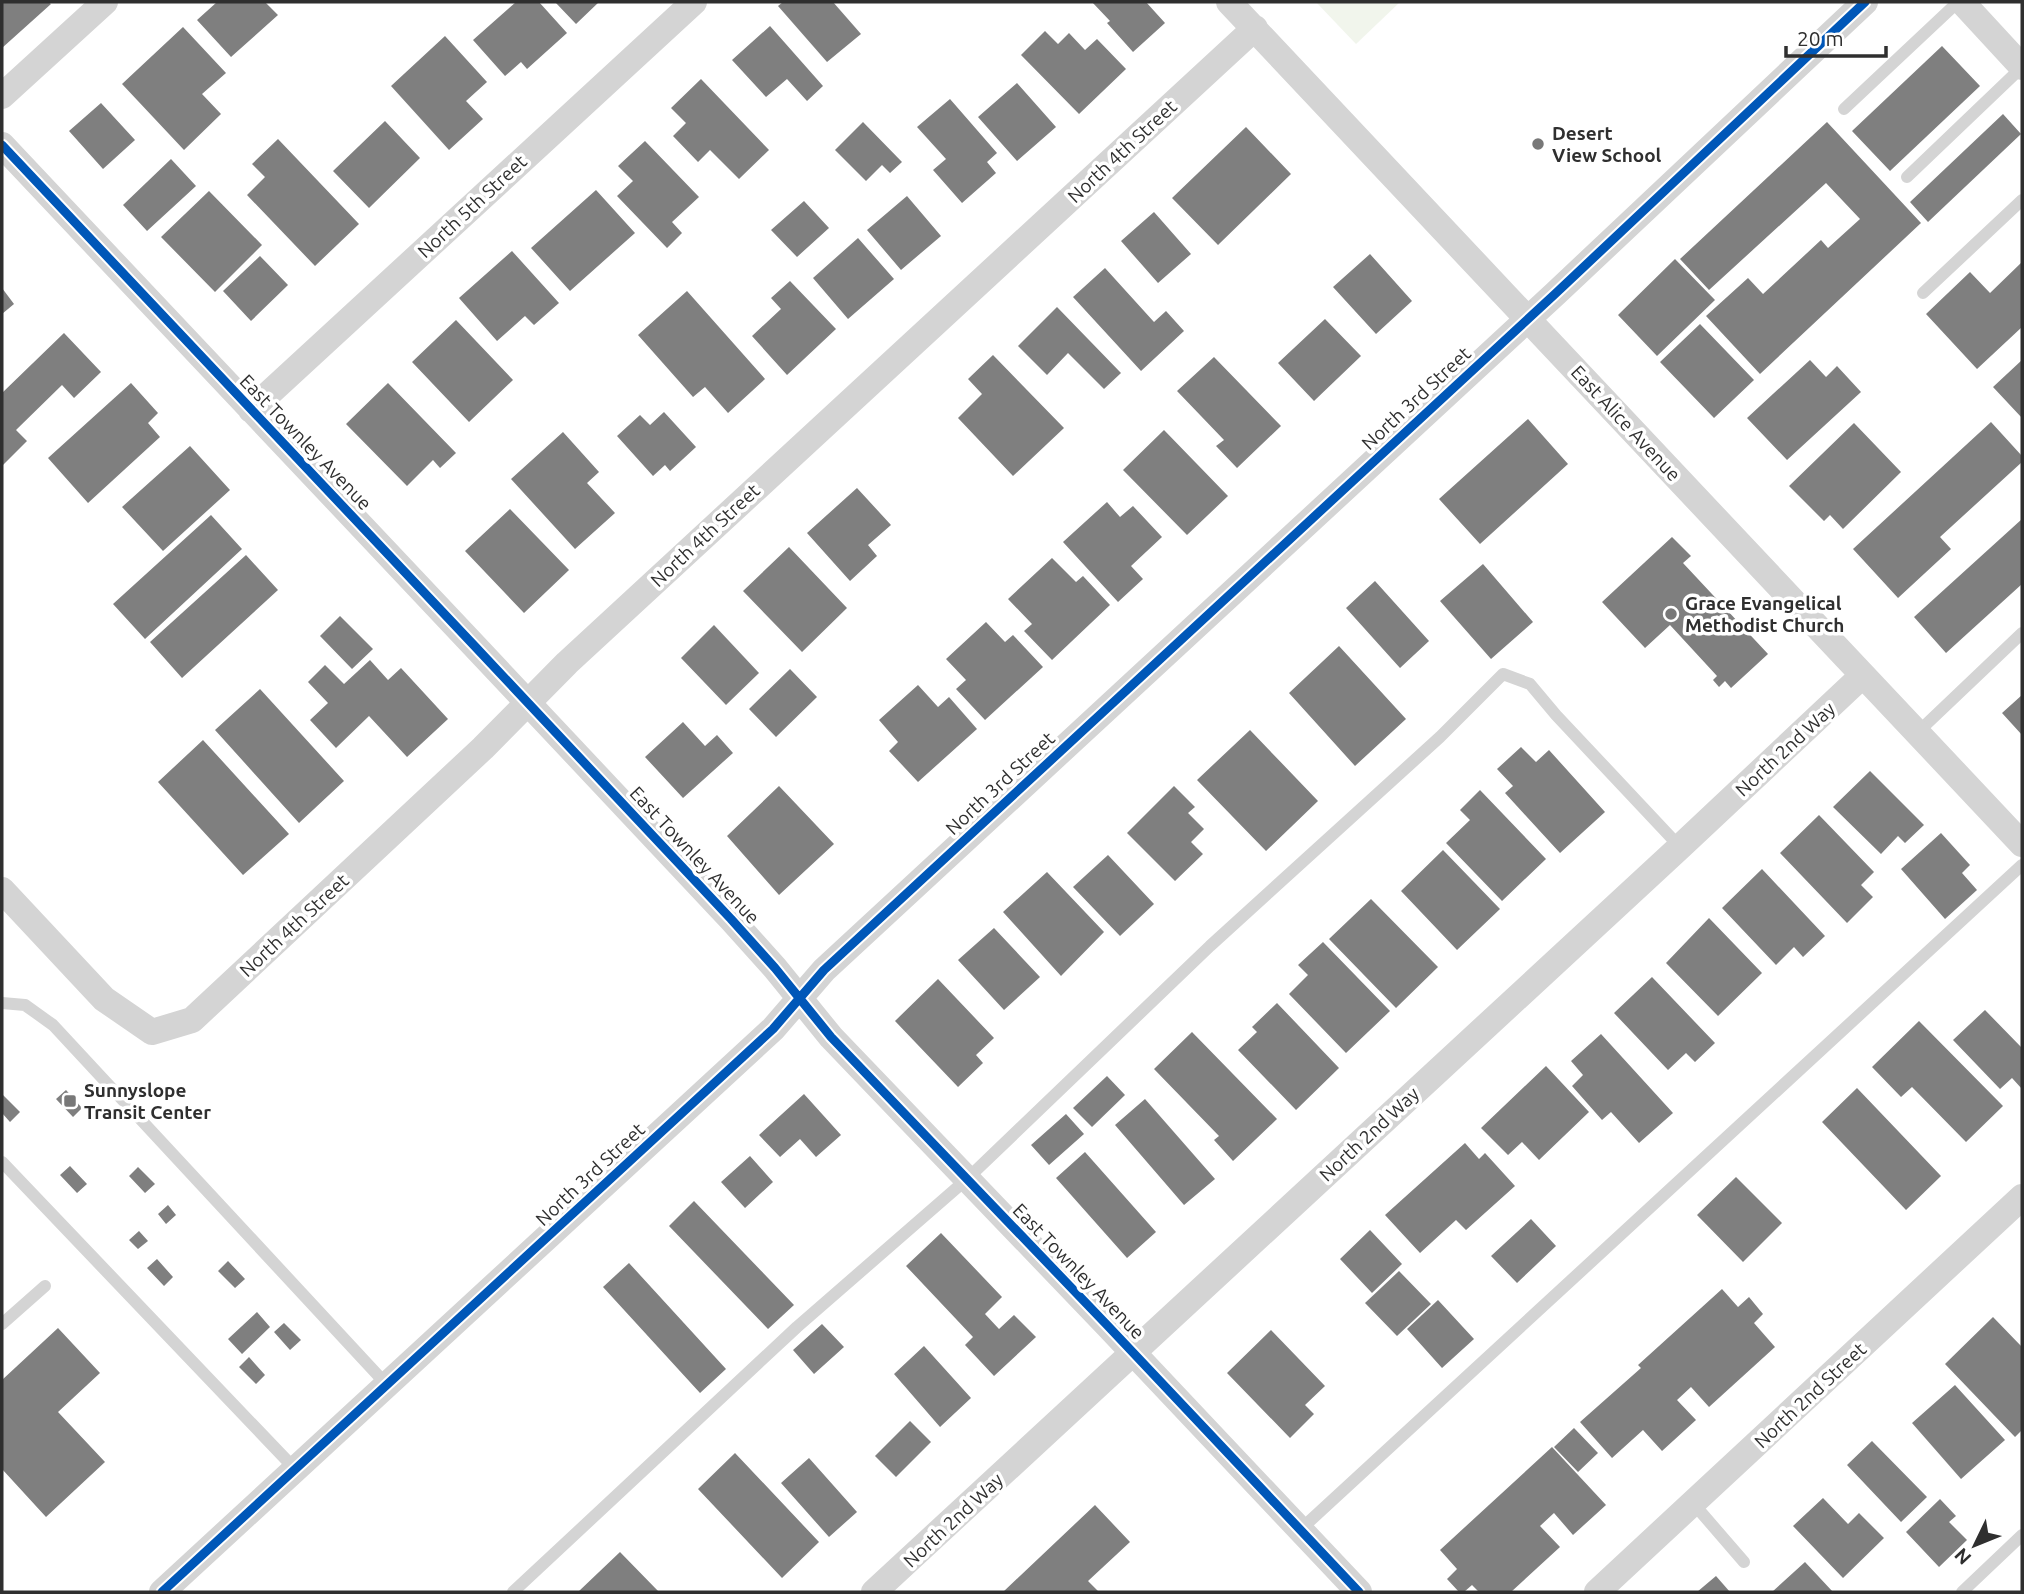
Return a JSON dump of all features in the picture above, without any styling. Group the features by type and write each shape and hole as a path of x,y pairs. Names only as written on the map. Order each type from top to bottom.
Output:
{"street":[{"path":"2,96 105,2"},
{"name":"North 5th Street","path":"251,410 694,2"},
{"name":"East Alice Avenue","path":"1230,2 2022,844"},
{"name":"North 3rd Street","path":"162,1592 773,1029 824,970 1865,2"},
{"path":"1960,2 2022,67"},
{"name":"North 4th Street","path":"2,890 104,999 152,1032 192,1020 473,758 577,654 1255,28"},
{"name":"East Townley Avenue","path":"2,145 731,919 831,1037 1359,1592"},
{"name":"North 2nd Way","path":"874,1592 1863,676"},
{"name":"North 2nd Street","path":"1597,1592 2022,1197"}],"lane":[{"path":"1844,109 1960,2"},
{"path":"1907,177 2022,67"},
{"path":"1923,293 2022,200"},
{"path":"1917,733 2022,633"},
{"path":"513,1592 797,1327 967,1179 1190,965 1430,747 1503,674 1530,684 1680,847"},
{"path":"1300,1530 2022,864"},
{"path":"2,1003 25,1005 53,1025 387,1385"},
{"path":"2,1162 296,1470"},
{"path":"2,1324 45,1286"},
{"path":"1693,1503 1744,1562"},
{"path":"1962,1592 2022,1535"}],"shaded area":[{"path":"1316,2 1400,2 1356,44"}],"building":[{"path":"2,2 48,2 51,4 2,48"},
{"path":"217,2 265,2 278,15 231,57 197,20"},
{"path":"516,2 539,2 567,33 527,69 521,62 505,76 473,40"},
{"path":"555,2 599,2 576,24"},
{"path":"783,2 833,2 861,34 827,62 778,6"},
{"path":"1092,2 1146,2 1165,23 1133,52"},
{"path":"770,26 823,86 807,101 787,79 766,97 732,60"},
{"path":"183,27 226,73 202,94 221,114 184,150 122,84"},
{"path":"1045,31 1058,44 1069,33 1085,50 1097,39 1126,69 1079,114 1021,55"},
{"path":"445,36 487,82 466,101 483,119 449,150 391,86"},
{"path":"1942,46 1980,86 1890,171 1852,131"},
{"path":"701,79 769,150 739,179 710,150 698,162 673,136 686,123 671,108"},
{"path":"1017,83 1056,127 1017,161 978,117"},
{"path":"950,99 997,153 987,162 996,173 962,203 933,170 946,159 917,127"},
{"path":"101,103 135,140 103,169 69,131"},
{"path":"2003,114 2021,134 1928,222 1910,202"},
{"path":"385,121 420,158 369,208 333,171"},
{"path":"863,122 902,162 890,173 882,165 866,181 835,150"},
{"path":"1827,122 1921,223 1760,374 1706,316 1748,278 1763,294 1821,240 1828,248 1860,219 1826,183 1709,290 1680,259"},
{"path":"1246,127 1291,174 1218,245 1172,198"},
{"path":"278,139 359,224 315,266 247,195 265,177 252,164"},
{"path":"645,141 699,197 672,222 682,233 667,248 617,196 633,181 618,166"},
{"path":"171,159 196,186 147,231 123,205"},
{"path":"596,190 635,233 570,291 531,248"},
{"path":"209,191 262,245 215,292 161,237"},
{"path":"907,196 941,236 901,270 867,230"},
{"path":"804,201 829,228 797,257 771,230"},
{"path":"1154,212 1191,254 1158,283 1121,241"},
{"path":"858,238 894,279 848,319 813,278"},
{"path":"512,251 559,303 534,325 525,316 497,341 459,298"},
{"path":"1370,254 1412,301 1376,334 1333,287"},
{"path":"260,256 288,285 251,321 223,291"},
{"path":"1675,259 1715,300 1657,356 1618,315"},
{"path":"2022,262 2022,327 1977,369 1926,314 1970,272 1990,293"},
{"path":"1105,268 1154,322 1166,311 1184,331 1141,371 1073,297"},
{"path":"790,281 836,329 787,375 752,336 781,309 771,298"},
{"path":"2,288 14,304 2,314"},
{"path":"687,291 765,379 728,413 705,387 693,397 638,335"},
{"path":"1057,307 1121,373 1104,389 1068,353 1047,375 1018,346"},
{"path":"1325,319 1361,356 1314,401 1278,363"},
{"path":"456,320 513,380 469,422 412,362"},
{"path":"1700,324 1754,380 1714,418 1660,362"},
{"path":"64,333 101,372 74,398 62,385 16,430 27,441 2,466 2,393"},
{"path":"993,355 1064,428 1013,476 958,418 982,394 968,379"},
{"path":"1214,357 1281,426 1237,468 1216,446 1224,440 1177,391"},
{"path":"1810,360 1826,377 1837,366 1861,392 1787,460 1747,418"},
{"path":"2022,360 2022,418 1993,387"},
{"path":"131,383 158,413 148,423 160,437 88,503 48,458"},
{"path":"388,383 456,453 440,468 433,460 407,486 346,424"},
{"path":"664,412 696,447 670,471 665,465 653,476 617,436 640,415 650,425"},
{"path":"1528,419 1568,464 1480,544 1439,499"},
{"path":"1991,422 2022,456 2022,462 1940,537 1951,549 1898,598 1853,549"},
{"path":"1854,423 1901,472 1843,529 1830,515 1824,521 1789,486"},
{"path":"1164,430 1228,496 1187,535 1123,470"},
{"path":"563,432 599,472 587,483 615,513 575,549 511,479"},
{"path":"190,446 230,490 163,551 122,507"},
{"path":"857,488 891,525 868,545 877,556 850,581 807,533"},
{"path":"1107,502 1120,517 1133,506 1162,537 1131,566 1143,579 1118,602 1063,542"},
{"path":"510,509 569,570 524,613 465,551"},
{"path":"211,515 242,549 145,639 113,604"},
{"path":"2022,519 2022,584 1946,653 1914,617"},
{"name":"Grace Evangelical Methodist Church","path":"1672,537 1691,556 1683,563 1768,654 1731,688 1725,681 1719,687 1713,680 1717,676 1670,625 1645,648 1602,602"},
{"path":"789,547 847,608 802,652 743,591"},
{"path":"246,555 278,590 182,678 150,642"},
{"path":"1052,558 1076,582 1083,576 1110,605 1052,660 1024,631 1032,624 1008,599"},
{"path":"1483,564 1533,622 1491,659 1440,601"},
{"path":"1375,581 1429,641 1400,668 1346,608"},
{"path":"340,616 373,649 352,669 320,636"},
{"path":"986,622 1005,642 1013,635 1043,667 985,720 956,689 966,680 946,659"},
{"path":"714,625 759,673 726,705 681,658"},
{"path":"1339,646 1406,719 1355,766 1289,693"},
{"path":"370,660 388,680 401,668 448,719 407,757 369,716 336,748 310,720 328,703 308,682 325,665 344,684"},
{"path":"790,669 817,697 776,737 749,709"},
{"path":"918,685 938,707 949,697 977,729 918,782 889,751 898,742 879,720"},
{"path":"260,689 344,781 299,823 215,730"},
{"path":"2022,695 2022,735 2002,713"},
{"path":"683,722 705,746 717,735 733,753 683,798 645,757"},
{"path":"1250,730 1318,801 1266,851 1197,780"},
{"path":"203,740 289,834 243,875 158,782"},
{"path":"1521,747 1536,762 1549,750 1605,812 1560,853 1505,793 1513,786 1497,769"},
{"path":"1870,771 1924,825 1905,843 1898,836 1881,854 1833,807"},
{"path":"779,786 834,844 779,895 727,836"},
{"path":"1174,786 1195,807 1188,813 1204,829 1191,842 1203,854 1175,881 1127,833"},
{"path":"1480,790 1546,859 1502,901 1446,843 1470,820 1460,810"},
{"path":"1819,815 1874,872 1861,885 1873,897 1847,923 1780,853"},
{"path":"1941,833 1970,865 1962,873 1977,890 1945,919 1901,869"},
{"path":"1443,850 1500,909 1457,950 1401,891"},
{"path":"1108,855 1154,904 1120,936 1073,887"},
{"path":"1762,869 1825,936 1803,957 1794,947 1776,965 1722,908"},
{"path":"1047,872 1104,932 1061,976 1003,912"},
{"path":"1371,899 1438,967 1396,1008 1329,939"},
{"path":"1709,918 1762,973 1718,1016 1666,963"},
{"path":"994,928 1040,977 1004,1010 958,960"},
{"path":"1323,942 1390,1011 1346,1053 1289,994 1308,975 1298,965"},
{"path":"1652,977 1715,1043 1695,1062 1686,1053 1668,1070 1614,1013"},
{"path":"938,979 994,1038 976,1055 983,1063 958,1087 895,1021"},
{"path":"1277,1003 1339,1068 1296,1110 1238,1050 1257,1032 1252,1027"},
{"path":"1985,1010 2022,1048 2022,1089 2012,1078 2000,1089 1953,1040"},
{"path":"1919,1021 2003,1106 1966,1142 1912,1087 1901,1097 1872,1067"},
{"path":"1192,1032 1277,1119 1233,1161 1214,1140 1219,1136 1154,1069"},
{"path":"1601,1034 1673,1113 1639,1143 1611,1112 1602,1120 1572,1086 1583,1075 1571,1061"},
{"path":"1546,1066 1589,1112 1539,1160 1522,1142 1508,1155 1481,1128"},
{"path":"1107,1076 1125,1095 1092,1127 1073,1108"},
{"path":"1857,1088 1941,1176 1906,1210 1822,1122"},
{"path":"66,1090 82,1108 73,1117 56,1099"},
{"path":"804,1094 841,1135 816,1157 800,1139 780,1157 759,1135"},
{"path":"3,1095 20,1112 10,1122 2,1113"},
{"path":"1145,1099 1215,1179 1184,1205 1115,1125"},
{"path":"1066,1114 1084,1134 1049,1165 1031,1145"},
{"path":"1465,1143 1479,1159 1485,1153 1515,1186 1466,1230 1456,1220 1420,1253 1385,1215"},
{"path":"1085,1152 1156,1232 1127,1258 1056,1178"},
{"path":"750,1156 773,1182 745,1208 721,1182"},
{"path":"70,1166 87,1184 77,1193 60,1175"},
{"path":"138,1167 155,1184 145,1193 129,1176"},
{"path":"1736,1177 1782,1223 1743,1262 1697,1215"},
{"path":"694,1201 794,1305 768,1329 669,1226"},
{"path":"168,1205 176,1215 166,1224 158,1214"},
{"path":"1531,1219 1556,1246 1517,1283 1491,1256"},
{"path":"1370,1230 1402,1264 1372,1293 1340,1259"},
{"path":"139,1231 148,1241 138,1249 129,1240"},
{"path":"941,1233 1002,1297 985,1314 999,1329 1014,1315 1036,1337 994,1376 965,1345 973,1337 906,1266"},
{"path":"157,1259 173,1277 164,1286 147,1268"},
{"path":"228,1261 245,1279 235,1288 218,1271"},
{"path":"629,1263 726,1369 700,1393 603,1287"},
{"path":"1399,1271 1431,1304 1397,1336 1365,1303"},
{"path":"1722,1289 1738,1307 1749,1297 1763,1314 1754,1323 1775,1347 1709,1407 1691,1387 1677,1400 1696,1420 1662,1451 1643,1430 1612,1458 1580,1422 1641,1368 1638,1365"},
{"path":"1438,1300 1474,1339 1442,1368 1407,1329"},
{"path":"257,1312 270,1327 242,1354 228,1339"},
{"path":"1993,1317 2022,1347 2022,1430 2015,1437 1945,1364"},
{"path":"284,1323 301,1340 290,1350 274,1332"},
{"path":"822,1324 844,1347 814,1374 793,1350"},
{"path":"58,1328 100,1373 58,1412 105,1462 46,1517 2,1469 2,1380"},
{"path":"1271,1330 1325,1386 1305,1405 1314,1414 1290,1438 1227,1373"},
{"path":"924,1346 971,1398 940,1427 894,1374"},
{"path":"249,1357 265,1375 256,1384 239,1367"},
{"path":"1955,1385 2005,1440 1961,1479 1912,1423"},
{"path":"910,1421 931,1442 896,1477 875,1456"},
{"path":"1574,1428 1598,1453 1578,1472 1554,1447"},
{"path":"1872,1441 1927,1497 1901,1522 1847,1465"},
{"path":"1552,1447 1606,1505 1573,1535 1554,1513 1540,1526 1560,1547 1511,1592 1479,1592 1472,1585 1464,1592 1459,1592 1447,1579 1457,1569 1440,1550"},
{"path":"735,1453 819,1542 782,1578 698,1489"},
{"path":"809,1458 857,1512 829,1537 781,1483"},
{"path":"1823,1498 1848,1524 1859,1513 1884,1538 1843,1578 1793,1526"},
{"path":"1940,1499 1956,1516 1949,1522 1967,1540 1939,1567 1906,1532"},
{"path":"1095,1505 1130,1542 1088,1581 1099,1592 1003,1592"},
{"path":"620,1552 659,1592 578,1592"},
{"path":"1805,1562 1833,1592 1772,1592"},
{"path":"1716,1576 1730,1592 1697,1592"}],"cycle path":[{"path":"162,1592 773,1029 824,970 1555,294 1865,2"},
{"path":"2,145 731,919 831,1037 1359,1592"}],"place":[{"name":"Desert View School","path":"1538,144"},
{"name":"Grace Evangelical Methodist Church","path":"1671,614"},
{"name":"Sunnyslope Transit Center","path":"70,1101"}]}
